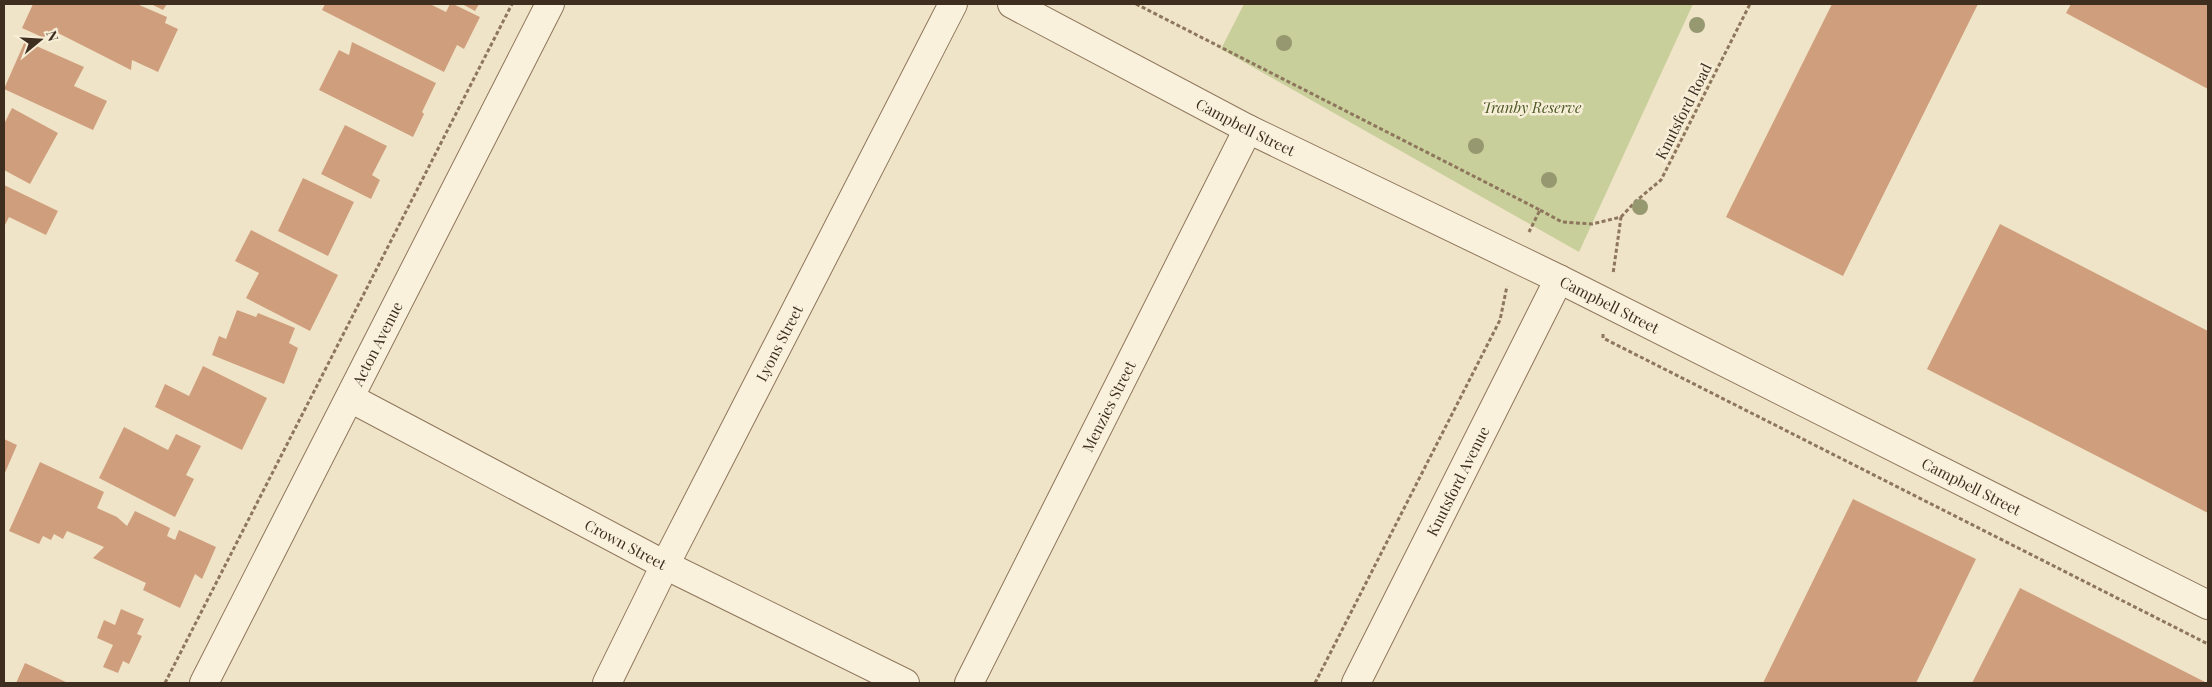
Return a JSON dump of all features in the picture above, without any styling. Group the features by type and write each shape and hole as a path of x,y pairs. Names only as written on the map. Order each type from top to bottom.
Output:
{"street":[{"name":"Acton Avenue","path":"204,683 550,4"},
{"name":"Lyons Street","path":"607,683 665,565 953,4"},
{"name":"Campbell Street","path":"1012,4 1248,129 1558,280 2208,605"},
{"name":"Menzies Street","path":"969,683 1248,129"},
{"name":"Knutsford Avenue","path":"1356,683 1558,280"},
{"name":"Crown Street","path":"350,398 665,565 905,683"}],"path":[{"path":"165,683 512,4"},
{"path":"1136,4 1540,210 1510,270 1500,320 1315,683"},
{"name":"Knutsford Road","path":"1621,217 1660,180 1750,4"}],"green space":[{"name":"Tranby Reserve","path":"1244,4 1693,4 1579,252 1221,49"}],"building":[{"path":"33,4 137,4 167,17 165,23 178,29 158,72 132,60 131,70 54,31 53,42 22,28"},
{"path":"151,4 167,4 163,10"},
{"path":"325,4 430,4 446,12 450,4 453,4 480,17 464,49 457,45 444,72 322,10"},
{"path":"462,4 479,4 475,11"},
{"path":"1832,4 1978,4 1843,276 1726,217"},
{"path":"2071,4 2208,4 2208,89 2066,13"},
{"path":"25,41 84,67 74,86 107,101 93,130 4,89"},
{"path":"352,42 436,83 422,112 424,114 413,137 319,90 339,50 349,55"},
{"path":"12,108 58,133 30,184 4,170 4,124"},
{"path":"345,125 387,146 372,175 380,180 371,199 321,174"},
{"path":"303,178 354,202 328,256 278,231"},
{"path":"4,185 58,211 46,235 9,217 4,227"},
{"path":"2000,224 2208,331 2208,513 1927,369"},
{"path":"251,230 338,275 310,331 246,298 259,273 235,261"},
{"path":"237,310 256,317 258,313 295,328 289,343 298,348 284,384 212,355 219,336 226,339"},
{"path":"203,366 267,398 242,450 155,407 165,384 189,396"},
{"path":"124,427 168,450 176,434 201,446 186,475 194,479 175,517 99,478"},
{"path":"4,439 17,445 4,475"},
{"path":"40,462 104,492 97,508 117,517 127,526 135,511 170,528 167,536 175,540 179,530 216,547 202,579 195,574 180,608 143,590 146,583 93,558 104,547 67,531 63,539 54,534 51,540 43,536 39,544 9,531"},
{"path":"1853,499 1976,559 1916,683 1763,683"},
{"path":"2020,588 2207,683 1972,683"},
{"path":"121,609 144,619 137,634 142,636 129,664 123,661 118,673 103,667 113,645 97,638 104,620 115,625"},
{"path":"25,663 68,683 16,683"}]}
